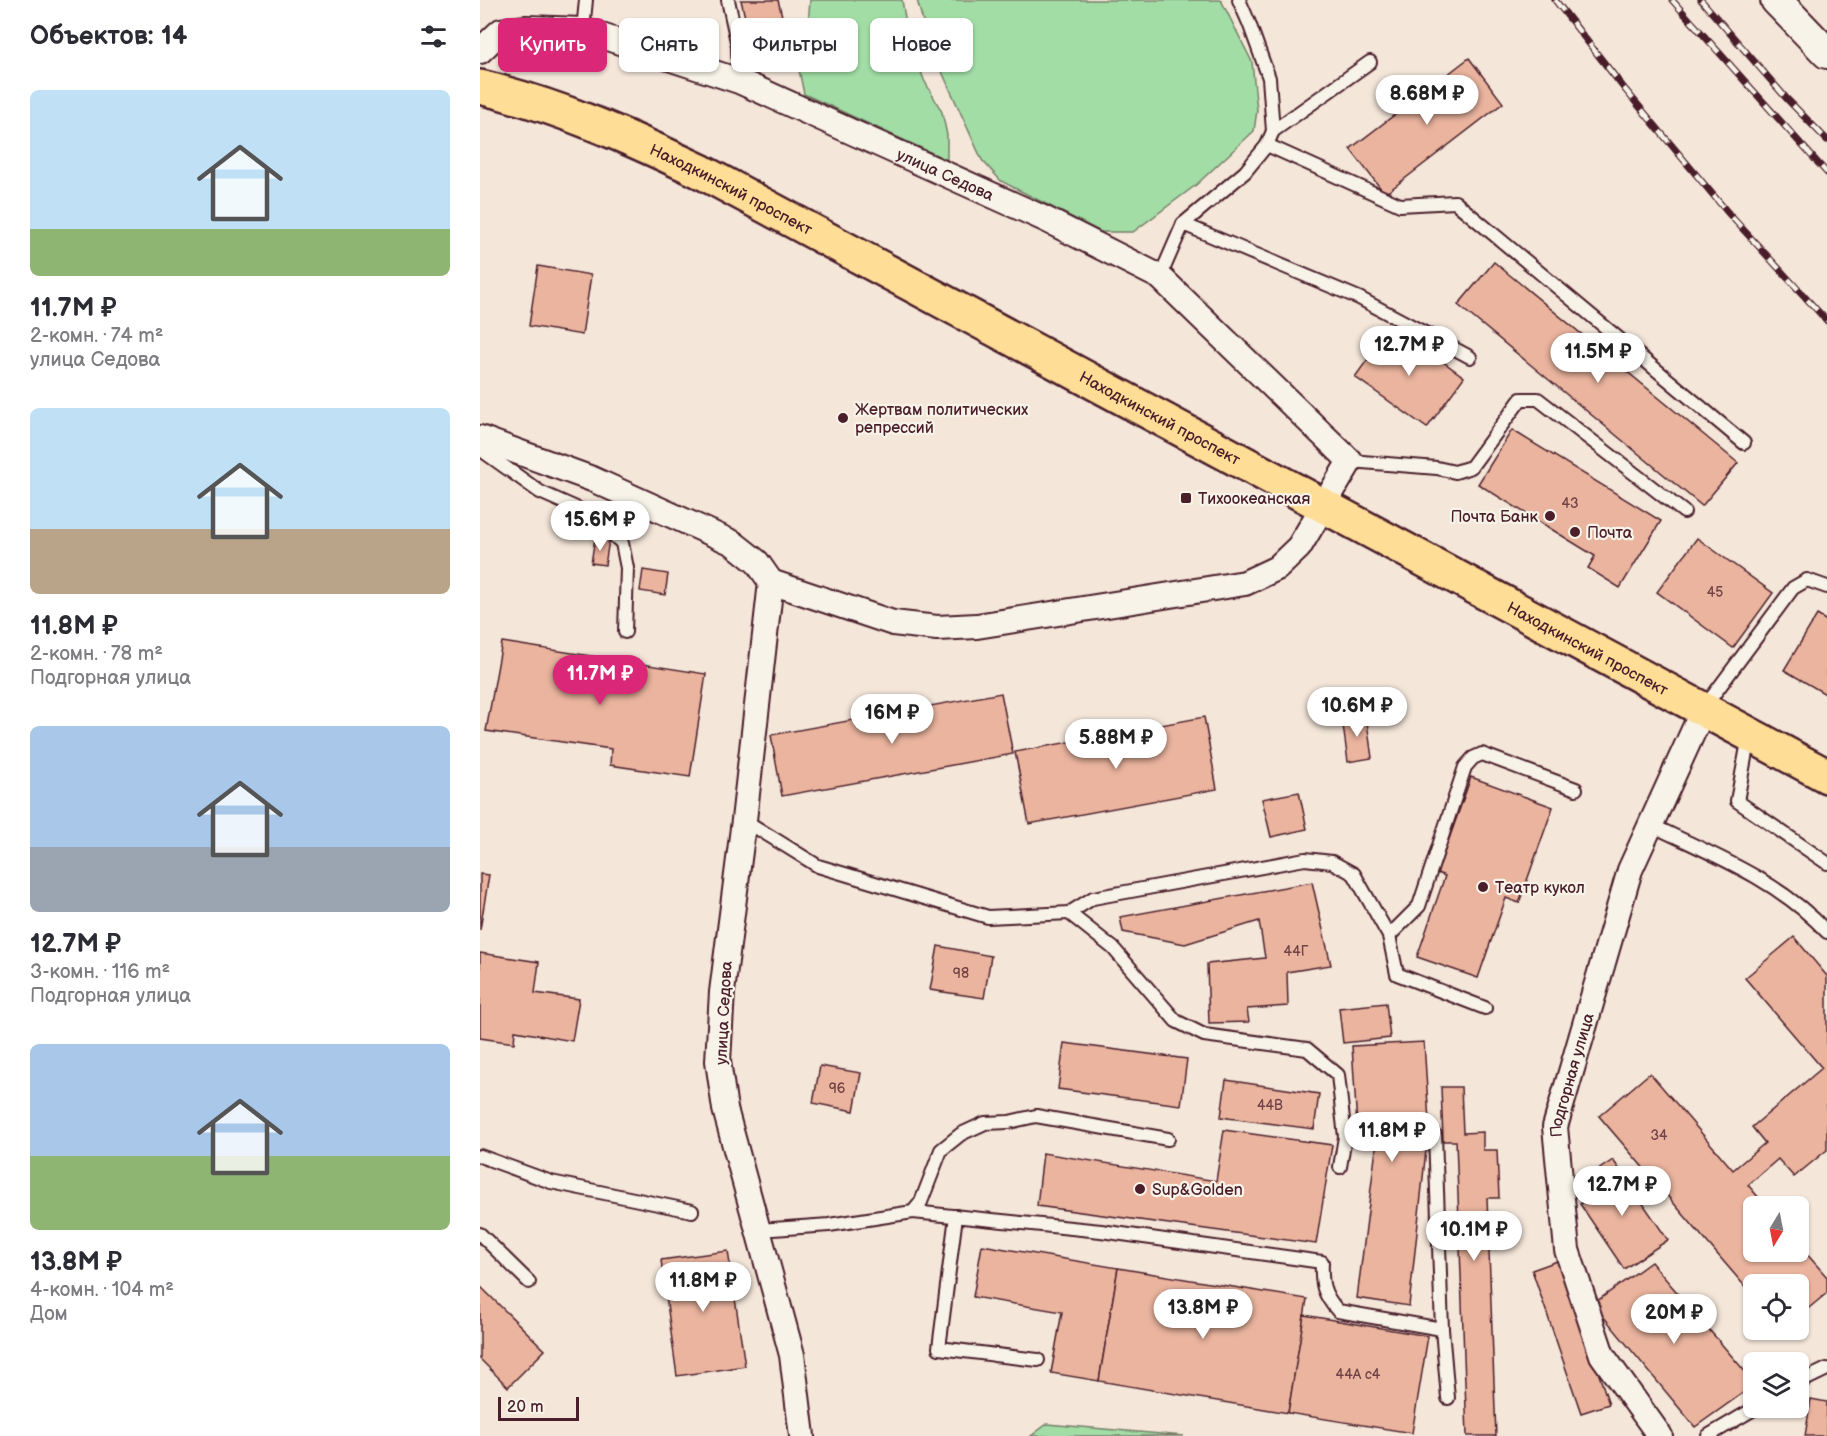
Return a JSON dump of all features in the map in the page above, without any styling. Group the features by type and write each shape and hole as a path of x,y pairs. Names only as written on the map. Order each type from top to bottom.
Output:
{"main road":[{"name":"Находкинский проспект","path":"480,87 560,110 627,136 702,172 1827,776"}],"street":[{"path":"1776,0 1827,53"},
{"name":"улица Седова","path":"480,51 498,34"},
{"name":"улица Седова","path":"607,38 739,81 1045,219 1160,277 1350,461"},
{"path":"480,438 592,479 733,543 757,562 771,582 893,623 937,628 977,626 1245,583 1277,568 1299,547 1350,461"},
{"name":"улица Седова","path":"771,582 722,993 718,1061 726,1109 792,1354 802,1436"},
{"name":"Подгорная улица","path":"1660,1436 1602,1355 1567,1250 1556,1127 1630,870 1703,710"}],"lane":[{"path":"584,18 586,0"},
{"path":"728,0 738,46 739,81"},
{"path":"1160,277 1183,224 1245,172 1267,145 1273,131 1269,78 1250,23 1239,0"},
{"path":"1273,131 1370,62"},
{"path":"1267,145 1400,205 1455,202 1744,442"},
{"path":"1183,224 1359,298 1470,357"},
{"path":"1350,461 1437,468 1455,472 1471,467 1521,399 1538,399 1684,512"},
{"path":"480,449 540,492 583,511 622,543 627,568 626,632"},
{"path":"1703,710 1793,588 1807,580 1827,587"},
{"path":"1749,735 1737,801 1827,863"},
{"path":"1389,936 1419,906 1465,767 1473,758 1482,754 1576,789"},
{"path":"744,820 818,866 988,916 1070,913 1093,898 1305,860 1332,862 1354,874 1389,936 1396,974 1485,1008"},
{"path":"1651,825 1773,887 1814,918 1827,932"},
{"path":"1070,913 1113,948 1176,1021 1204,1035 1307,1049 1338,1075 1345,1137 1340,1167"},
{"path":"913,1212 921,1202 941,1150 961,1134 985,1124 1036,1116 1167,1139"},
{"path":"1435,1135 1442,1329 1448,1398"},
{"path":"480,1156 551,1182 692,1211"},
{"path":"759,1230 829,1225 913,1212 1101,1231 1322,1262 1321,1280 1327,1299 1338,1311 1442,1329"},
{"path":"956,1216 939,1348 1038,1360 994,1355"},
{"path":"480,1234 529,1282"},
{"path":"1809,1378 1827,1369"},
{"path":"1708,1436 1743,1415"}],"green space":[{"path":"810,0 902,0 905,18 870,18 870,72 921,72 942,112 947,135 947,160 804,94 799,72 858,72 858,18 809,18"},
{"path":"917,0 1221,0 1252,62 1257,110 1254,131 1196,185 1133,232 1101,232 1001,181 982,160 942,72 973,72 973,18 922,18"},
{"path":"1047,1424 1184,1436 1031,1436"}],"building":[{"path":"741,0 778,0 782,18 745,18"},
{"path":"1469,58 1503,103 1385,194 1350,149"},
{"path":"1494,262 1738,463 1702,506 1458,305"},
{"path":"538,266 591,275 582,335 529,326"},
{"path":"1392,325 1464,377 1427,428 1355,377"},
{"path":"1512,430 1661,521 1620,588 1588,568 1595,556 1478,484"},
{"path":"595,538 609,540 605,565 591,563"},
{"path":"1697,538 1773,593 1733,648 1657,592"},
{"path":"643,570 668,574 665,595 640,591"},
{"path":"1817,615 1827,621 1827,695 1784,670"},
{"path":"502,642 706,674 690,777 610,765 611,749 486,731"},
{"path":"1001,693 1013,754 782,796 771,735"},
{"path":"1366,715 1372,758 1348,762 1342,718"},
{"path":"1204,717 1217,789 1029,824 1015,752"},
{"name":"Театр кукол","path":"1471,777 1553,807 1519,903 1506,898 1478,978 1417,957 1445,876 1437,873"},
{"path":"1299,792 1307,829 1271,837 1262,799"},
{"path":"480,874 489,875 480,930"},
{"path":"1312,882 1331,965 1287,972 1288,1006 1247,1009 1249,1022 1209,1023 1207,964 1265,958 1259,921 1185,944 1123,932 1120,917"},
{"path":"1794,937 1827,976 1827,1150 1794,1177 1778,1159 1748,1185 1757,1196 1743,1196 1743,1262 1809,1262 1809,1257 1827,1277 1827,1293 1809,1308 1809,1274 1743,1274 1743,1284 1599,1116 1650,1073 1733,1170 1765,1143 1752,1127 1822,1068 1745,978"},
{"path":"938,946 991,956 984,998 930,990"},
{"path":"480,953 539,962 535,993 579,999 572,1041 515,1031 514,1043 480,1038"},
{"path":"1386,1003 1390,1038 1343,1043 1339,1008"},
{"path":"1424,1042 1429,1122 1409,1306 1357,1298 1379,1125 1357,1126 1352,1046"},
{"path":"1064,1043 1187,1059 1181,1105 1058,1089"},
{"path":"820,1066 861,1073 854,1111 813,1103"},
{"path":"1226,1080 1319,1094 1314,1129 1221,1117"},
{"path":"1441,1087 1461,1087 1463,1133 1483,1132 1483,1150 1497,1150 1499,1198 1487,1198 1496,1436 1467,1436 1456,1141 1443,1141"},
{"path":"1224,1130 1332,1145 1316,1244 1037,1206 1043,1153 1216,1181"},
{"path":"1613,1160 1668,1240 1624,1269 1580,1204 1599,1192 1589,1176"},
{"path":"982,1245 1118,1268 1099,1381 1051,1373 1062,1312 973,1297"},
{"path":"728,1251 745,1366 677,1376 661,1260"},
{"path":"1560,1260 1609,1404 1581,1413 1532,1270"},
{"path":"1651,1262 1743,1369 1743,1393 1695,1427 1593,1304"},
{"path":"1118,1268 1307,1299 1288,1413 1099,1381"},
{"path":"480,1286 545,1350 508,1387 480,1359"},
{"path":"1304,1315 1428,1336 1412,1433 1288,1413"},
{"path":"1811,1399 1827,1402 1826,1436 1805,1436"}],"railway":[{"path":"1555,0 1623,87 1729,214 1827,321"},
{"path":"1672,0 1827,173"},
{"path":"1701,0 1787,99 1827,140"}],"place":[{"name":"Жертвам политических репрессий","path":"843,418"},
{"name":"Тихоокеанская","path":"1186,498"},
{"name":"Почта Банк","path":"1550,516"},
{"name":"Почта","path":"1575,532"},
{"name":"Театр кукол","path":"1483,887"},
{"name":"Sup&Golden","path":"1140,1189"}]}
